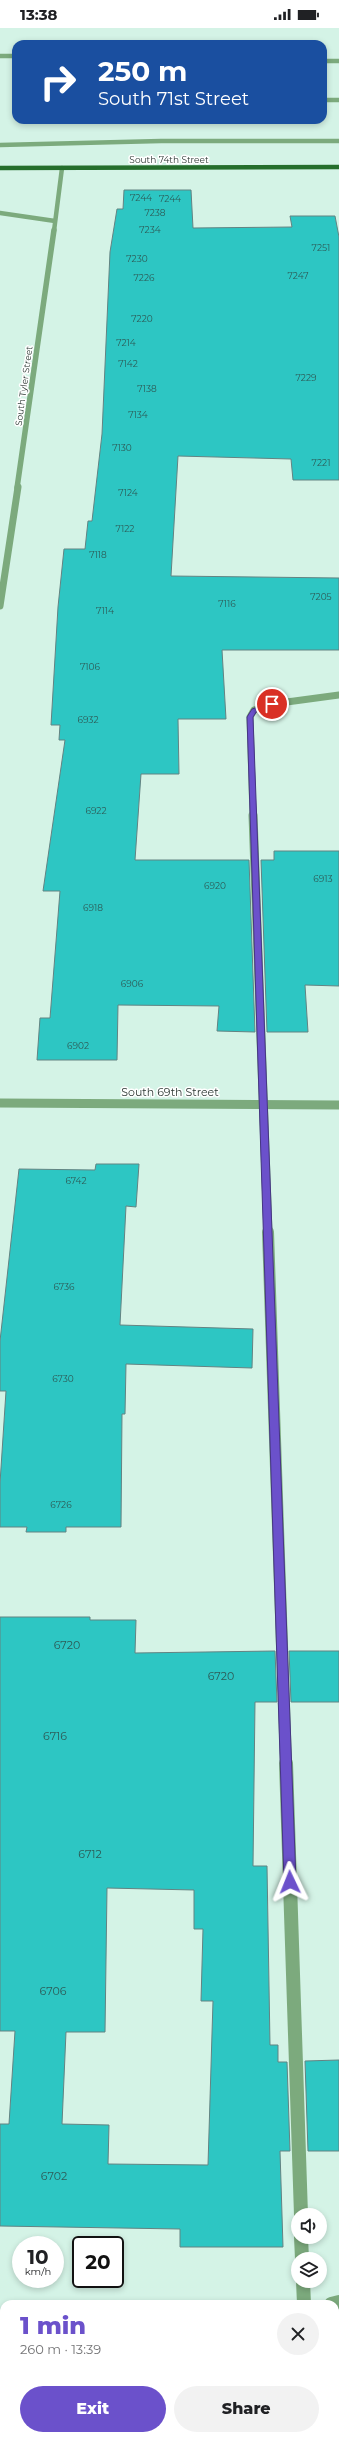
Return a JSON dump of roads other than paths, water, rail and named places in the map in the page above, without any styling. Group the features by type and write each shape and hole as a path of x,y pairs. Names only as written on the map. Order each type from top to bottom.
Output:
{"main road":[{"name":"South 74th Street","path":"0,168 339,167"}],"street":[{"path":"0,56 12,56"},
{"path":"327,61 339,61"},
{"path":"327,100 339,100"},
{"path":"0,145 161,141 339,141"},
{"name":"South Tyler Street","path":"0,606 62,168"},
{"path":"0,213 55,221"},
{"path":"301,2208 250,717 254,710 272,704 339,695"},
{"name":"South 69th Street","path":"0,1103 339,1105"},
{"path":"303,2288 304,2300"}]}
